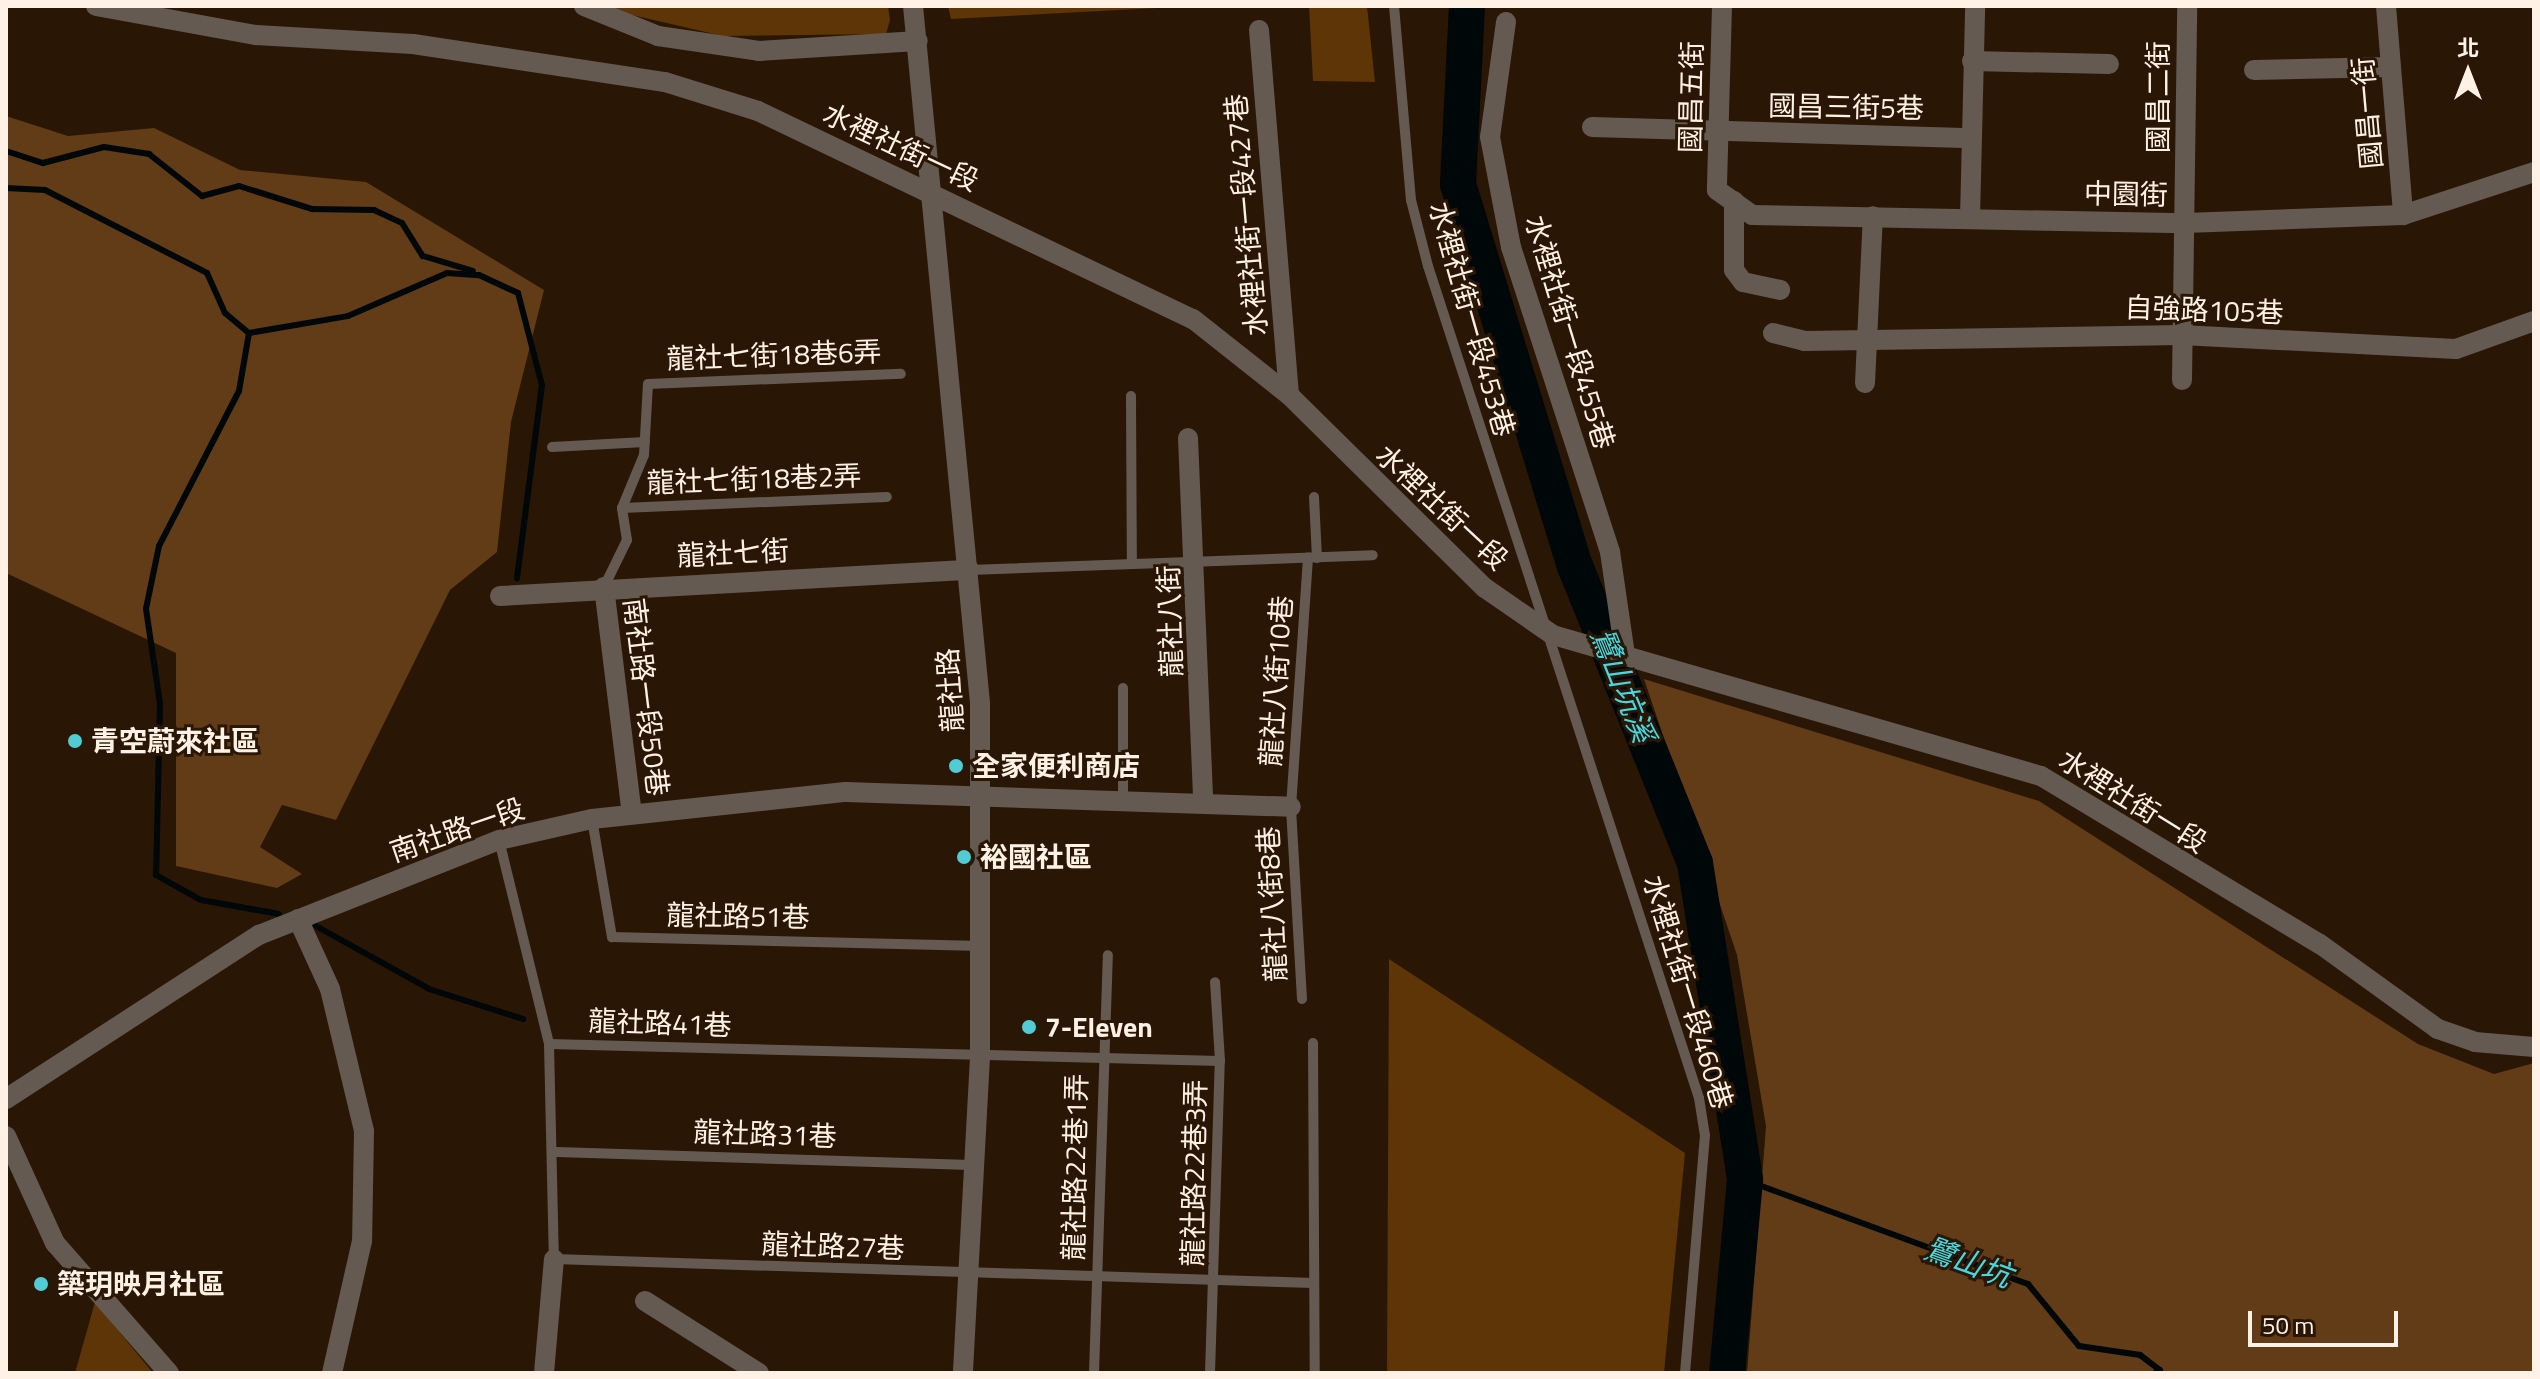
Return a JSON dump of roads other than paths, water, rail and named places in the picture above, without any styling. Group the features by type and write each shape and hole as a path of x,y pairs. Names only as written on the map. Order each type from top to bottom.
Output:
{"street":[{"name":"水裡社街一段","path":"96,6 256,35 413,44 665,82 758,111 1193,319 1289,395 1485,588 1553,635 2041,776 2320,944 2438,1029 2475,1042 2534,1047"},
{"path":"584,6 658,36 759,51 918,41"},
{"name":"龍社路","path":"913,6 934,193 969,570 983,794 980,1057 971,1165 963,1373"},
{"name":"國昌五街","path":"1722,6 1718,132 1734,270 1743,282 1780,290"},
{"path":"1970,218 1975,6"},
{"name":"國昌二街","path":"2182,380 2187,6"},
{"name":"國昌一街","path":"2386,6 2403,215"},
{"name":"水裡社街一段455巷","path":"1506,22 1490,137 1511,247 1610,552 1625,655"},
{"name":"水裡社街一段427巷","path":"1259,30 1289,395"},
{"path":"1972,61 2109,64"},
{"path":"2254,70 2391,67"},
{"name":"國昌三街5巷","path":"1592,127 1972,138"},
{"name":"中園街","path":"1726,196 1752,215 2185,223 2403,215 2534,172"},
{"path":"1865,383 1873,216"},
{"name":"自強路105巷","path":"1773,333 1804,341 1867,335 2181,335 2456,349 2534,321"},
{"name":"龍社八街","path":"1188,438 1196,561 1203,803"},
{"name":"龍社七街","path":"500,596 604,587 969,570"},
{"name":"南社路一段50巷","path":"604,587 632,814"},
{"name":"南社路一段","path":"6,1099 167,987 298,919 499,840 592,819 846,792 983,794"},
{"path":"983,794 1291,807"},
{"path":"298,919 330,989 364,1131 362,1241 332,1373"},
{"path":"6,1136 55,1243 169,1373"},
{"path":"544,1373 554,1259"},
{"path":"645,1301 759,1373"}],"lane":[{"name":"水裡社街一段453巷","path":"1394,6 1411,200 1506,514 1553,635"},
{"name":"龍社七街18巷6弄","path":"645,442 648,384 901,374"},
{"path":"1131,396 1132,564"},
{"path":"552,447 645,442 622,508 627,540 604,587"},
{"name":"龍社七街18巷2弄","path":"622,508 887,497"},
{"name":"龍社八街10巷","path":"1291,807 1312,558 1314,497"},
{"path":"969,570 1373,555"},
{"name":"水裡社街一段460巷","path":"1553,635 1703,1122 1685,1373"},
{"path":"1123,688 1123,799"},
{"name":"龍社八街8巷","path":"1291,807 1302,999"},
{"name":"龍社路51巷","path":"592,819 612,937 982,946"},
{"name":"龍社路41巷","path":"499,840 549,1044 1220,1061"},
{"name":"龍社路22巷1弄","path":"1094,1373 1102,1056 1108,955"},
{"name":"龍社路22巷3弄","path":"1210,1373 1217,1286 1220,1061 1215,982"},
{"path":"1313,1043 1315,1373"},
{"path":"549,1044 557,1152 554,1259"},
{"name":"龍社路31巷","path":"557,1152 971,1165"},
{"name":"龍社路27巷","path":"554,1259 1217,1286 1314,1283"}],"waterway":[{"name":"鷺山坑溪","path":"1467,6 1458,184 1575,566 1695,863 1745,1180 1727,1373"},
{"path":"6,151 43,163 104,147 149,154 202,196 239,186 312,209 374,210 402,223 423,256 473,271"},
{"path":"6,188 45,190 207,273 225,313 249,333 348,316 447,273 479,275 518,293 542,385 517,578"},
{"path":"249,333 239,391 159,546 146,609 160,704 156,875 201,900 279,914"},
{"path":"316,926 429,989 523,1019"},
{"name":"鷺山坑","path":"1745,1180 2028,1284 2079,1346 2140,1355 2160,1370 2155,1373"}],"place":[{"name":"青空蔚來社區","path":"75,741"},
{"name":"全家便利商店","path":"956,766"},
{"name":"裕國社區","path":"964,857"},
{"name":"7-Eleven","path":"1029,1027"},
{"name":"築玥映月社區","path":"41,1284"}]}
